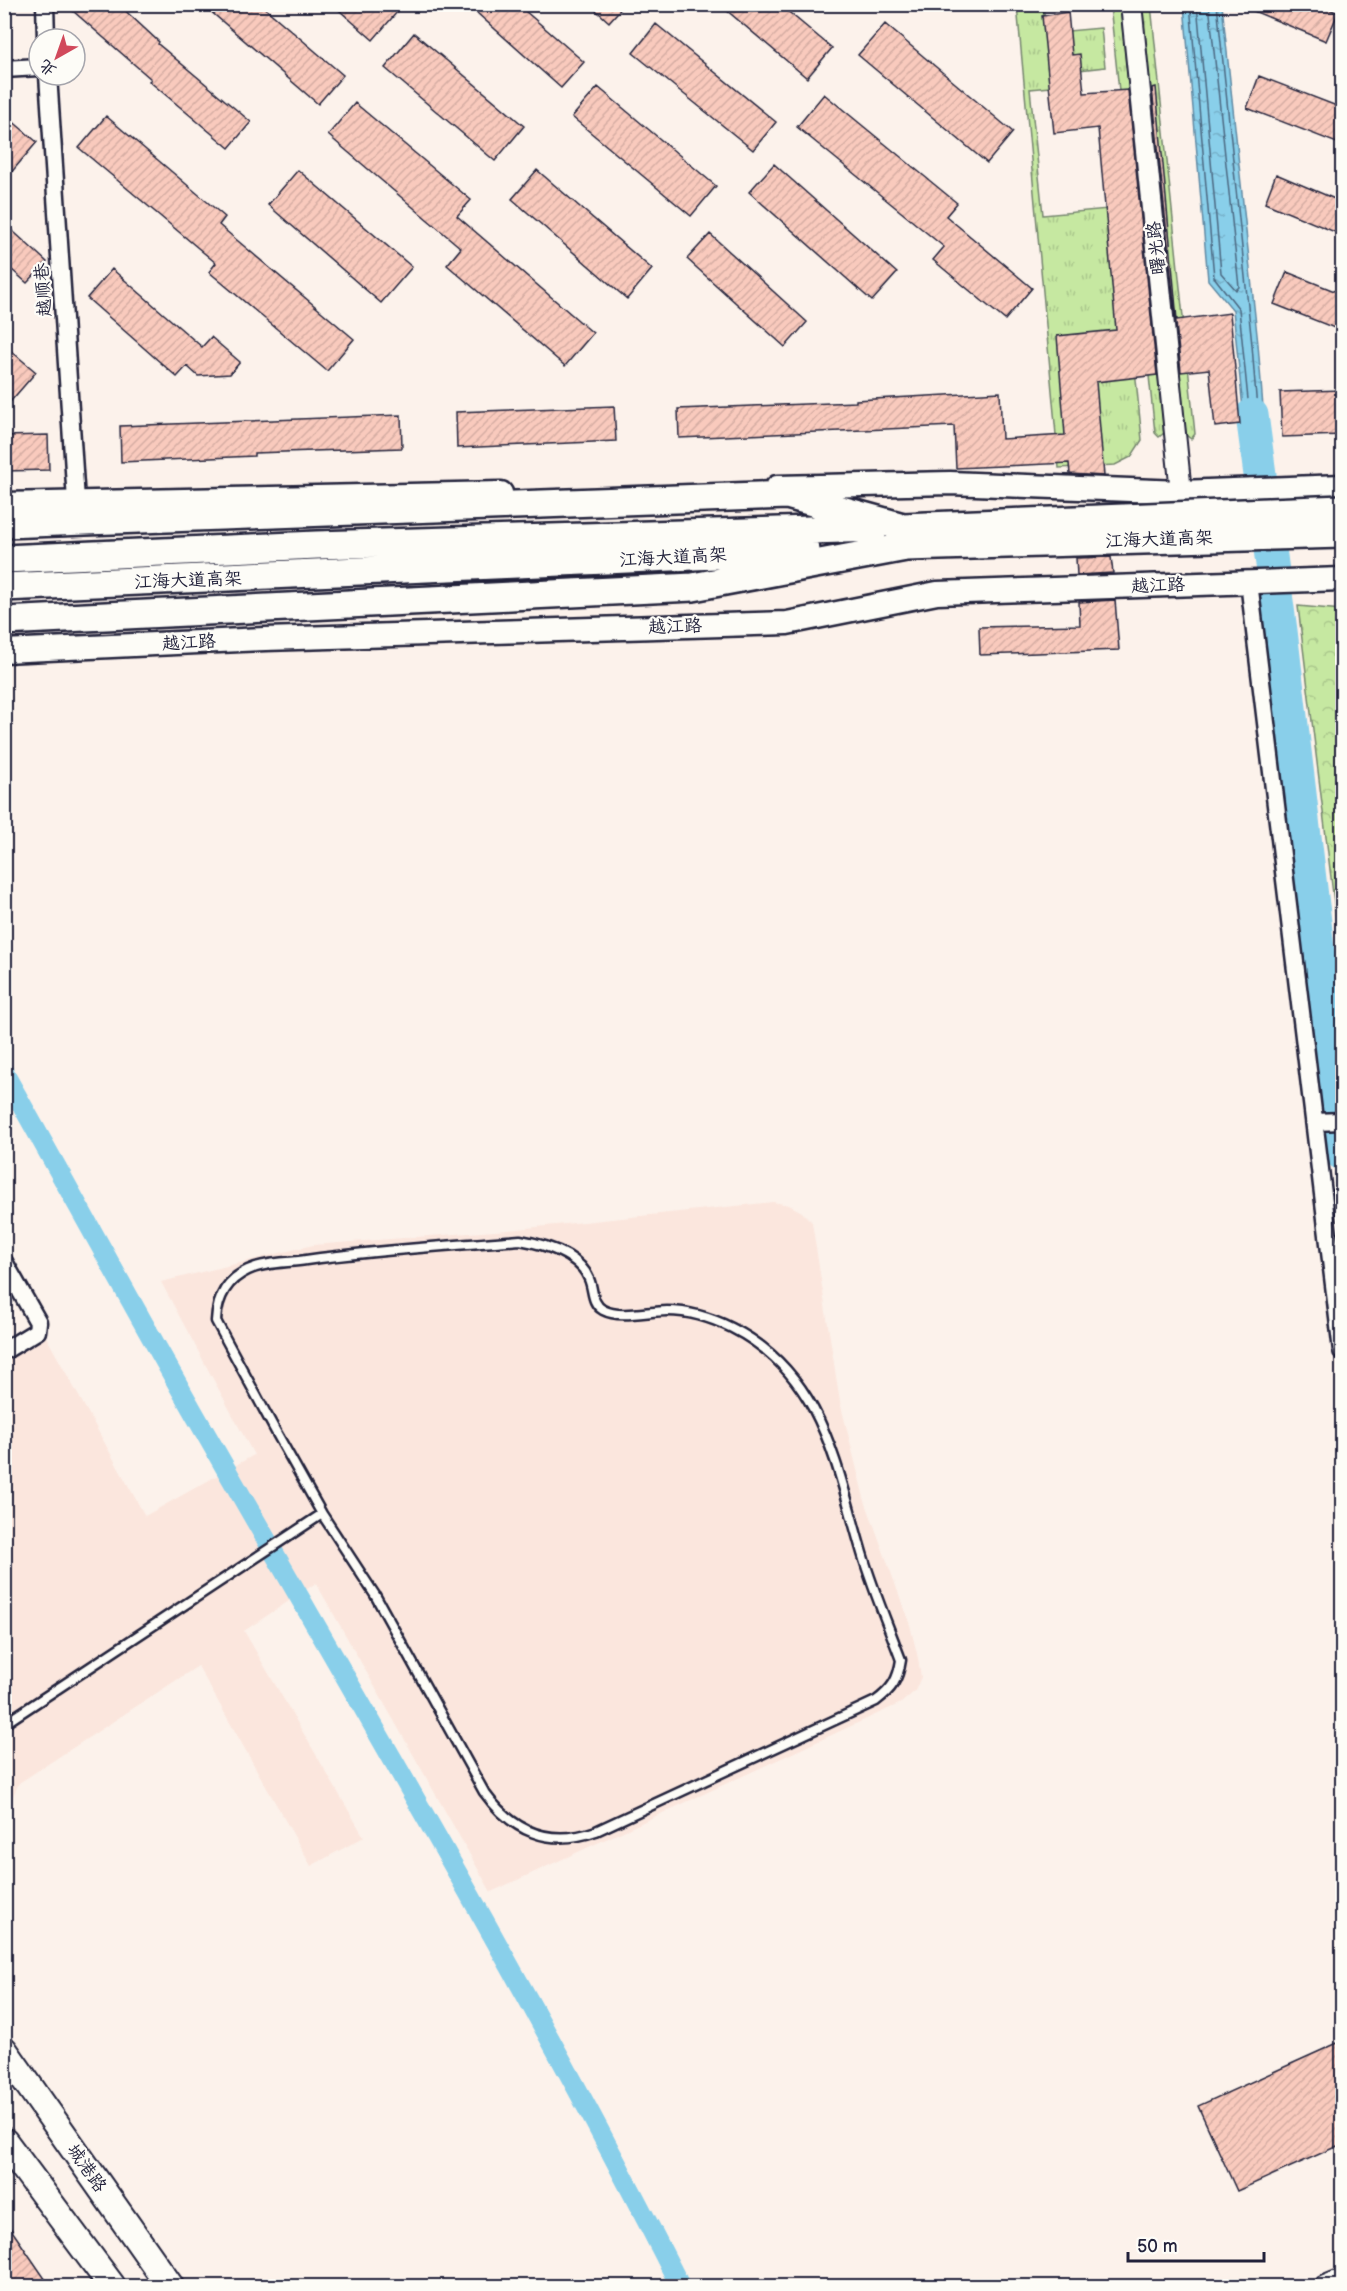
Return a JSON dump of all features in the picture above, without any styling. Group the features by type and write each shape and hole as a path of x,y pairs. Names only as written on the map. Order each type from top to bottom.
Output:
{"highway":[{"path":"4,525 787,495 905,537"},
{"name":"江海大道高架","path":"4,587 905,537 1342,509"},
{"name":"江海大道高架","path":"4,559 317,545 1342,534"},
{"path":"4,621 693,587 905,537"}],"main road":[{"path":"4,504 950,483 1181,492 1342,486"},
{"name":"越江路","path":"4,651 277,638 787,623 937,593 1342,579"},
{"name":"城港路","path":"4,2050 170,2286"},
{"path":"4,2141 112,2286"}],"street":[{"path":"45,4 46,27"},
{"name":"曙光路","path":"1131,4 1181,492"},
{"path":"4,69 27,68"},
{"name":"越顺巷","path":"49,87 76,501"},
{"path":"1249,582 1342,1351"},
{"path":"1315,1122 1342,1121"},
{"path":"4,1262 38,1322 37,1332 4,1351"},
{"path":"1325,2286 1342,2278"}],"lane":[{"path":"520,1240 537,1243 579,1264 589,1277 594,1302 603,1310 615,1314 669,1311 699,1315 733,1329 764,1349 788,1372 808,1397 832,1446 863,1557 901,1660 899,1675 892,1690 876,1701 596,1831 577,1838 558,1840 541,1835 509,1819 495,1807 484,1792 375,1596 322,1514 221,1334 216,1321 217,1305 223,1291 248,1270 262,1266 451,1245 520,1240"},
{"path":"4,1724 322,1514"}],"shaded area":[{"path":"773,1202 789,1205 802,1212 812,1222 840,1402 864,1498 910,1625 918,1658 921,1677 915,1691 901,1703 491,1892 316,1583 244,1631 364,1837 311,1866 198,1666 19,1783 5,1813 5,1358 44,1333 145,1516 254,1455 161,1282 313,1245 508,1230"}],"green space":[{"path":"1017,5 1043,5 1046,33 1101,28 1105,67 1070,71 1071,85 1030,89 1043,215 1119,208 1142,440 1131,457 1115,465 1059,468"},
{"path":"1110,5 1120,5 1164,433 1159,437 1155,433"},
{"path":"1142,5 1151,5 1195,434 1191,439 1186,435"},
{"path":"1298,606 1342,610 1342,968"}],"water":[{"path":"1184,5 1222,5 1258,344 1267,458 1248,458 1233,310 1208,280"}],"building":[{"path":"65,4 118,4 159,42 158,44 251,122 229,148 149,81 151,79"},
{"path":"202,4 260,4 343,75 318,104"},
{"path":"332,4 404,4 373,40"},
{"path":"467,4 517,4 584,62 561,88"},
{"path":"589,4 625,4 609,22"},
{"path":"719,4 779,4 832,48 807,78"},
{"path":"1319,4 1338,13 1326,41 1239,5"},
{"path":"1068,12 1072,55 1080,54 1084,93 1128,90 1157,375 1096,382 1104,476 1070,474 1069,463 956,468 954,426 679,438 678,409 856,402 856,400 1000,392 1002,439 1065,435 1057,336 1116,330 1098,128 1054,133 1042,16"},
{"path":"656,24 776,122 753,150 633,53"},
{"path":"885,24 1013,132 987,163 858,55"},
{"path":"414,33 524,126 495,161 385,68"},
{"path":"1259,76 1342,108 1342,145 1247,108"},
{"path":"598,87 716,186 691,216 572,117"},
{"path":"1156,87 1177,320 1230,313 1240,424 1215,427 1209,369 1181,372 1152,88"},
{"path":"824,94 957,203 946,216 1032,288 1005,320 933,260 944,247 797,127"},
{"path":"355,103 471,200 457,216 593,333 565,366 447,265 461,248 328,135"},
{"path":"4,114 37,142 4,181"},
{"path":"106,116 225,217 219,225 354,339 327,371 209,272 216,263 79,148"},
{"path":"774,164 897,273 872,301 749,192"},
{"path":"298,170 412,267 381,303 268,205"},
{"path":"537,170 652,269 627,299 512,199"},
{"path":"1276,174 1342,202 1342,235 1265,203"},
{"path":"4,223 47,262 27,283 4,263"},
{"path":"710,234 807,322 785,347 687,259"},
{"path":"112,269 202,347 211,337 240,362 230,374 198,376 187,366 177,377 87,298"},
{"path":"1287,272 1342,294 1342,331 1274,304"},
{"path":"4,345 36,372 4,409"},
{"path":"1342,390 1342,435 1282,437 1280,392"},
{"path":"614,406 616,441 457,448 456,412"},
{"path":"401,415 402,448 254,453 254,456 121,462 120,426"},
{"path":"48,435 49,470 4,471 4,436"},
{"path":"1111,557 1113,573 1077,575 1076,558"},
{"path":"1115,600 1119,650 980,655 979,627 1080,625 1079,602"},
{"path":"1342,2041 1342,2144 1237,2191 1198,2106"},
{"path":"4,2219 50,2286 4,2286"}],"waterway":[{"path":"1252,415 1281,631 1342,1154"},
{"path":"4,1073 192,1409 513,1972 680,2286"}]}
